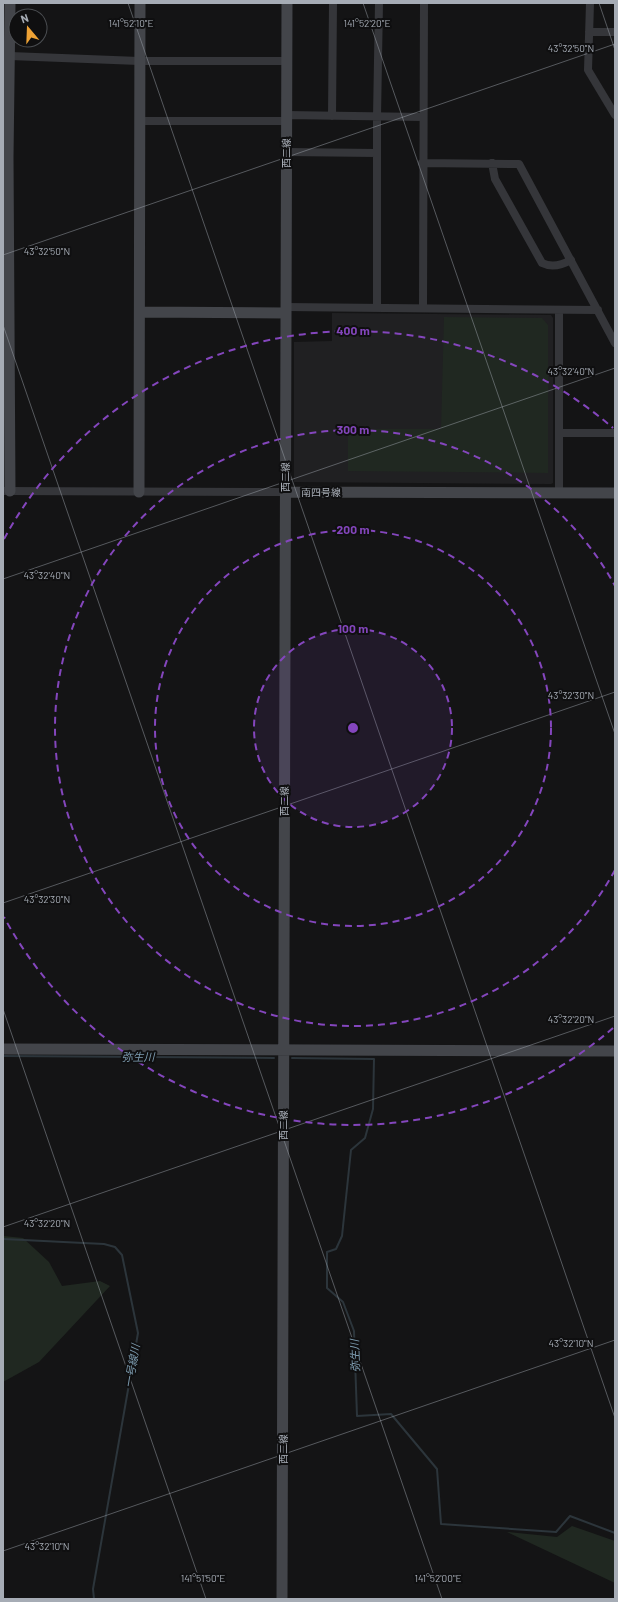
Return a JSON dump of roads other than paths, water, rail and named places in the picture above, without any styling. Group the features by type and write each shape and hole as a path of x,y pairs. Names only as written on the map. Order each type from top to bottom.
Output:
{"street":[{"path":"7,491 6,157 10,56 10,3"},
{"path":"139,492 140,3"},
{"name":"西二線","path":"282,1599 286,3"},
{"path":"332,116 333,3"},
{"path":"377,307 377,117 379,3"},
{"path":"422,308 422,117 424,3"},
{"path":"590,3 588,70 615,115"},
{"path":"589,32 615,32"},
{"path":"10,56 286,62"},
{"path":"140,121 332,116 422,117"},
{"path":"286,152 377,153"},
{"path":"422,163 519,164 615,343"},
{"path":"492,164 496,179 542,263 548,266 562,265 571,260"},
{"path":"140,312 377,307 598,310"},
{"path":"559,310 559,493"},
{"path":"559,433 615,433"},
{"name":"南四号線","path":"7,491 615,493"},
{"path":"3,1049 615,1051"}],"waterway":[{"name":"弥生川","path":"3,1056 274,1058"},
{"name":"弥生川","path":"292,1058 374,1059 373,1109 365,1138 351,1150 342,1236 336,1249 327,1252 327,1288 343,1302 354,1331 357,1416 391,1414 437,1469 441,1524 556,1532 570,1516 615,1533"},
{"name":"一号線川","path":"3,1239 104,1244 115,1247 122,1255 138,1333 93,1589 94,1599"}]}
